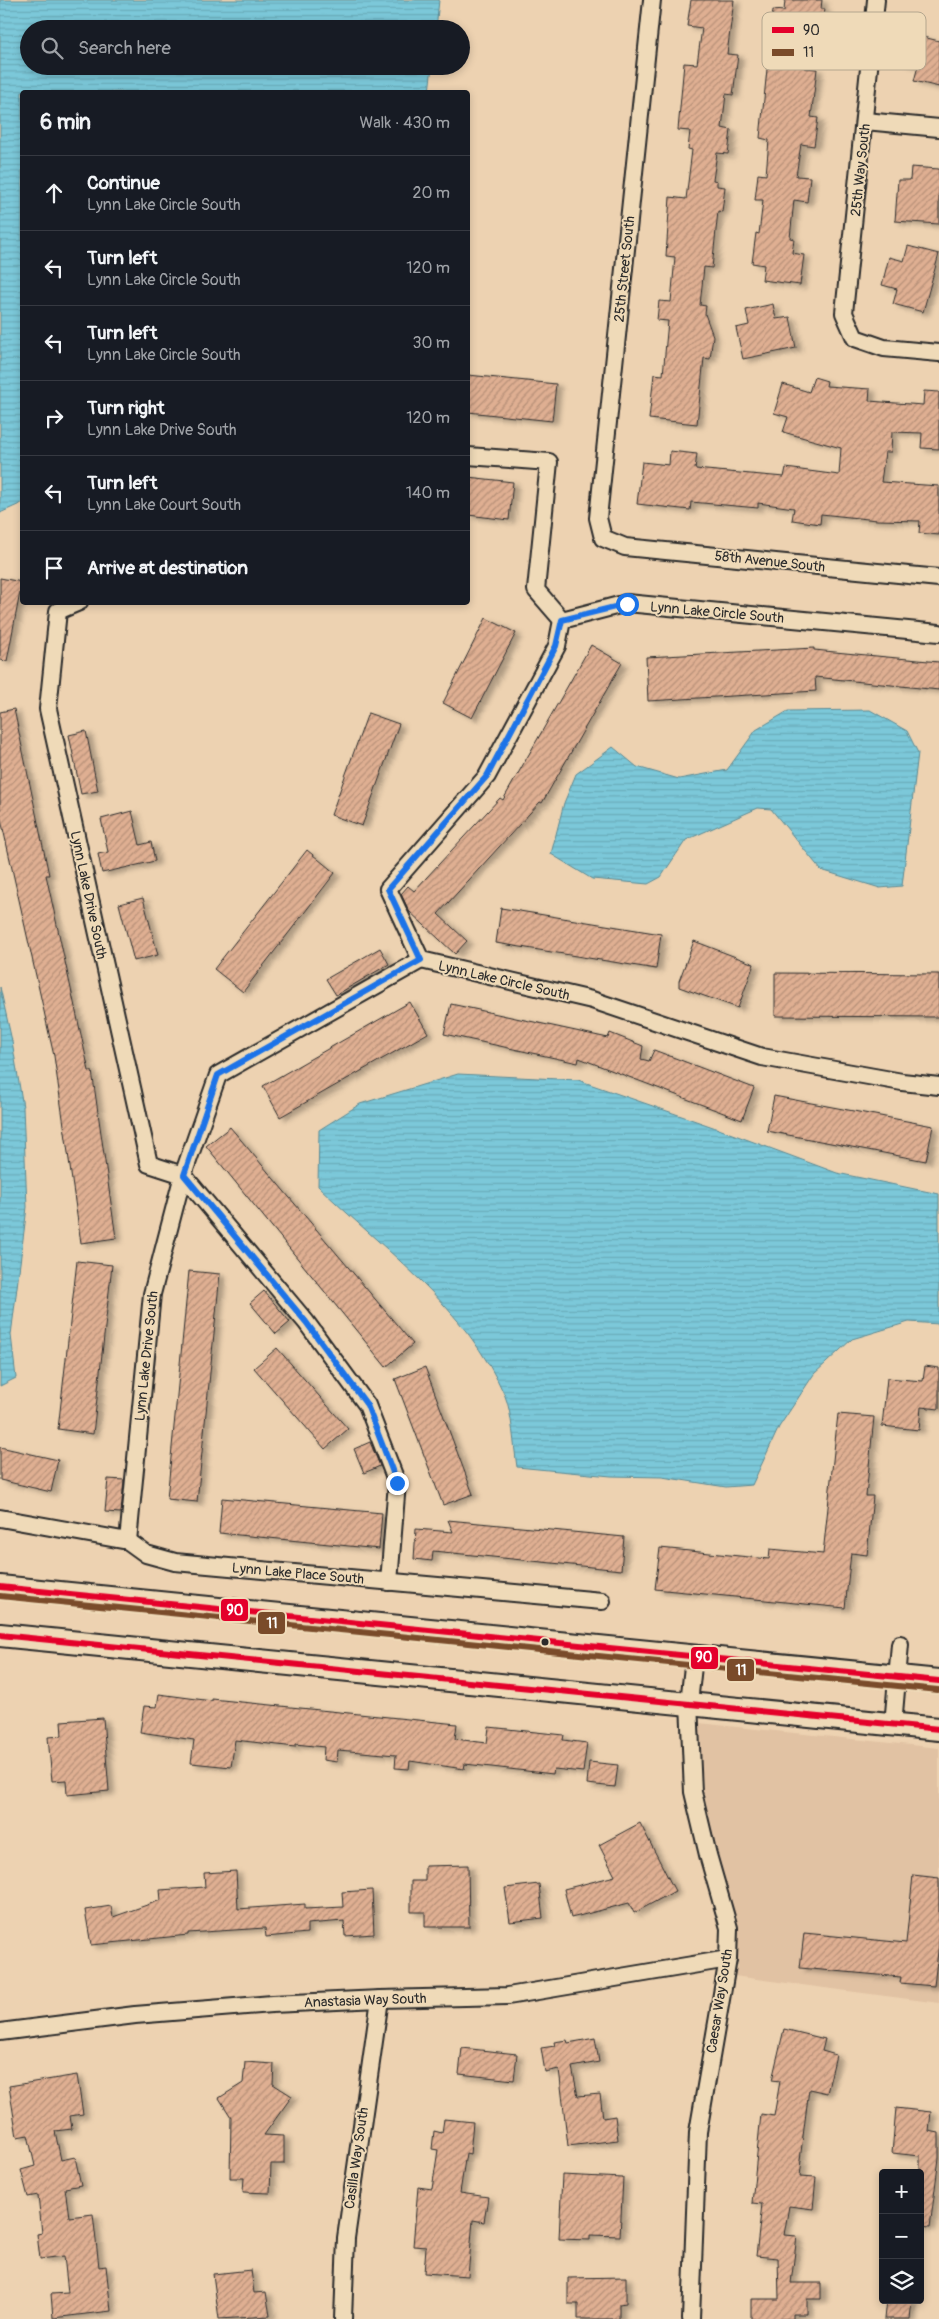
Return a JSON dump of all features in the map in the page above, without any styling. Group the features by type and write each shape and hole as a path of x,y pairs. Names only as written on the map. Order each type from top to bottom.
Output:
{"main road":[{"path":"0,1587 939,1681"},
{"path":"0,1635 939,1729"}],"street":[{"name":"25th Street South","path":"603,538 598,518 652,0"},
{"name":"25th Way South","path":"870,70 844,313 855,338 884,348 939,353"},
{"path":"865,121 939,128"},
{"path":"470,456 548,462 536,590 562,620"},
{"name":"58th Avenue South","path":"603,538 625,547 939,578"},
{"name":"Lynn Lake Circle South","path":"939,633 627,604 562,620 556,646 487,776 388,889 421,960 592,1000 762,1057 902,1082 939,1086"},
{"name":"Lynn Lake Drive South","path":"72,605 58,611 48,709 149,1164 184,1175"},
{"name":"Lynn Lake Drive South","path":"128,1541 152,1294 184,1175 218,1075 421,960"},
{"path":"184,1175 306,1322 367,1405 397,1483 389,1582"},
{"name":"Lynn Lake Place South","path":"0,1518 128,1541 146,1554 175,1562 602,1601"},
{"path":"893,1725 900,1644"},
{"name":"Caesar Way South","path":"691,2319 698,2132 728,1959 729,1928 708,1855 693,1792 689,1704 694,1657"},
{"name":"Anastasia Way South","path":"0,2032 135,2015 380,1999 508,1996 728,1959"},
{"name":"Casilla Way South","path":"344,2319 346,2238 380,1999"}],"shaded area":[{"path":"699,1723 939,1748 939,2003 734,1976 736,1968 738,1968 738,1925 717,1852 703,1791"}],"water":[{"path":"0,0 439,0 437,20 20,20 20,75 431,75 429,90 20,90 20,504 0,513"},
{"path":"870,710 907,731 918,753 902,886 880,888 821,870 771,809 758,808 686,840 661,877 648,884 592,879 551,854 564,803 576,774 613,747 637,767 679,779 727,770 756,730 788,711"},
{"path":"0,987 12,1041 23,1107 27,1207 11,1335 16,1378 0,1386"},
{"path":"458,1074 578,1080 837,1173 939,1194 939,1324 909,1322 852,1339 814,1374 779,1427 752,1485 726,1487 662,1477 611,1476 517,1467 511,1420 505,1396 489,1364 469,1335 422,1282 318,1186 319,1130 360,1104"}],"building":[{"path":"691,0 734,0 727,54 738,55 733,95 726,94 722,128 731,130 728,154 717,153 713,180 717,181 717,186 725,187 722,212 718,211 712,268 704,267 700,305 706,306 705,314 713,336 710,359 704,358 697,424 649,419 654,374 663,375 668,321 657,320 659,301 671,302 675,257 666,256 670,197 686,199 692,150 688,149 690,131 678,130 684,63 697,64 702,28 687,26"},
{"path":"785,0 822,0 821,9 825,9 825,12 773,12 773,10 784,11"},
{"path":"926,38 939,41 939,87 914,81 917,70 926,70"},
{"path":"767,70 817,70 811,117 818,118 814,146 801,144 796,176 810,177 807,202 794,200 790,238 794,239 792,253 804,255 800,285 762,280 764,265 752,263 756,233 759,234 763,200 755,200 758,174 766,175 769,140 760,138"},
{"path":"911,167 939,169 939,224 895,221 898,180 910,180"},
{"path":"908,246 939,254 923,312 893,304 897,289 882,285 889,257 904,261"},
{"path":"773,304 776,319 790,317 796,348 743,359 736,328 749,325 746,310"},
{"path":"470,375 556,384 552,421 470,412"},
{"path":"814,377 827,381 826,386 870,389 869,401 923,405 924,391 939,392 939,449 921,448 922,433 892,432 891,452 885,452 881,482 939,486 939,535 919,533 920,521 877,520 821,514 820,524 792,520 794,508 758,503 758,508 691,502 690,510 637,504 642,462 669,465 670,451 697,454 695,469 784,477 786,468 839,475 841,448 783,432 788,417 774,413 783,384 809,392"},
{"path":"470,477 513,482 509,520 470,515"},
{"path":"0,578 20,582 20,593 7,661 0,660"},
{"path":"486,618 516,633 472,718 443,703"},
{"path":"591,645 622,663 542,803 540,802 438,914 467,941 455,954 409,911 401,894 408,886 414,891 500,798 503,800"},
{"path":"814,648 814,650 939,662 939,690 815,677 816,691 648,701 646,657"},
{"path":"14,709 49,875 46,875 89,1071 92,1071 116,1238 81,1243 54,1056 0,815 0,712"},
{"path":"368,713 399,724 362,826 331,815"},
{"path":"86,731 98,791 81,794 69,735"},
{"path":"132,811 140,845 151,842 155,861 102,873 98,854 108,852 101,819"},
{"path":"307,850 335,873 243,992 214,969"},
{"path":"143,898 158,955 134,961 119,904"},
{"path":"501,908 661,934 656,969 496,943"},
{"path":"694,941 754,964 738,1008 679,987 679,981"},
{"path":"380,948 389,964 336,995 326,979"},
{"path":"775,973 939,974 939,1017 775,1016"},
{"path":"410,1002 428,1033 280,1117 263,1086"},
{"path":"451,1004 608,1038 610,1033 643,1046 641,1059 649,1061 654,1050 754,1088 742,1120 579,1058 578,1063 444,1034"},
{"path":"774,1096 933,1126 926,1161 767,1131"},
{"path":"230,1127 413,1344 386,1367 206,1146"},
{"path":"77,1261 112,1265 93,1434 58,1429"},
{"path":"189,1271 220,1274 197,1502 167,1499"},
{"path":"264,1291 290,1322 276,1334 250,1303"},
{"path":"277,1348 348,1429 325,1449 254,1368"},
{"path":"925,1366 939,1368 939,1409 921,1407 919,1430 882,1426 887,1378 923,1381"},
{"path":"425,1367 473,1494 443,1505 395,1379"},
{"path":"838,1414 874,1417 866,1496 873,1496 867,1555 851,1553 845,1608 655,1589 660,1548 769,1559 770,1549 823,1554"},
{"path":"370,1442 380,1466 364,1473 354,1449"},
{"path":"0,1447 58,1460 51,1492 0,1480"},
{"path":"108,1479 124,1480 121,1513 105,1512"},
{"path":"222,1498 382,1513 379,1549 219,1533"},
{"path":"448,1520 624,1537 621,1570 433,1551 432,1561 414,1559 416,1529 453,1532"},
{"path":"159,1694 212,1701 212,1699 457,1724 455,1739 487,1743 489,1727 564,1735 563,1740 587,1743 583,1772 554,1769 553,1774 465,1764 464,1769 410,1761 409,1769 395,1768 396,1755 338,1750 337,1762 323,1760 324,1747 295,1744 295,1747 235,1740 231,1767 191,1763 194,1740 140,1732 144,1706 157,1707"},
{"path":"103,1718 109,1791 67,1795 66,1780 52,1781 48,1737 62,1736 61,1721"},
{"path":"589,1762 618,1765 615,1787 587,1784"},
{"path":"640,1823 675,1891 634,1913 629,1903 571,1918 564,1889 615,1876 599,1845"},
{"path":"468,1865 469,1927 425,1927 425,1912 411,1912 411,1881 425,1881 425,1866"},
{"path":"236,1871 238,1909 305,1904 305,1909 343,1907 342,1892 372,1890 374,1934 345,1936 344,1921 307,1924 307,1933 266,1937 265,1928 188,1933 188,1935 91,1945 85,1910 111,1906 113,1917 161,1900 160,1890 205,1887 204,1873"},
{"path":"913,1875 939,1878 939,1943 934,1986 900,1983 901,1977 800,1968 804,1933 906,1943"},
{"path":"539,1884 543,1918 510,1922 505,1888"},
{"path":"784,2029 825,2039 822,2051 836,2055 827,2093 809,2089 800,2160 802,2160 800,2176 816,2177 813,2209 789,2206 784,2235 797,2236 791,2283 821,2283 821,2299 807,2299 807,2314 793,2314 793,2319 751,2319 751,2299 779,2299 778,2258 756,2256 762,2204 752,2203 761,2114 774,2116 780,2081 772,2080"},
{"path":"595,2038 599,2062 572,2067 578,2096 600,2094 603,2118 615,2116 618,2140 568,2146 559,2069 545,2072 541,2048 555,2046 554,2042 567,2040 568,2043"},
{"path":"462,2048 517,2054 514,2080 459,2074"},
{"path":"245,2062 274,2064 273,2084 292,2096 264,2135 284,2136 284,2164 271,2164 270,2193 243,2192 244,2178 230,2178 231,2117 219,2098 243,2083"},
{"path":"77,2075 83,2114 70,2116 72,2129 55,2131 61,2160 75,2157 81,2185 65,2188 69,2217 93,2214 99,2267 106,2266 111,2311 53,2318 51,2294 68,2293 64,2256 40,2259 37,2234 42,2233 38,2195 28,2197 21,2170 35,2166 28,2135 17,2137 9,2086"},
{"path":"896,2108 931,2112 929,2131 939,2133 939,2158 930,2227 924,2226 924,2169 920,2169 920,2156 892,2153"},
{"path":"444,2119 473,2122 470,2154 466,2153 460,2193 488,2197 484,2222 473,2220 468,2276 424,2273 426,2247 413,2246 418,2187 432,2189 438,2150 432,2149 434,2131 442,2133"},
{"path":"562,2175 623,2178 620,2236 590,2235 590,2240 559,2239"},
{"path":"251,2270 254,2293 266,2292 270,2316 219,2319 213,2274"},
{"path":"626,2277 626,2303 619,2304 619,2319 578,2319 578,2304 568,2304 568,2278"},
{"path":"886,2304 912,2304 910,2319 884,2319"}],"transit line":[{"name":"90","path":"0,1587 939,1681"},
{"name":"11","path":"0,1596 938,1690"},
{"name":"90","path":"0,1635 939,1729"}],"route":[{"path":"397,1483 367,1405 306,1322 184,1175 218,1075 421,960 388,889 487,776 556,646 562,620 627,604"}]}
